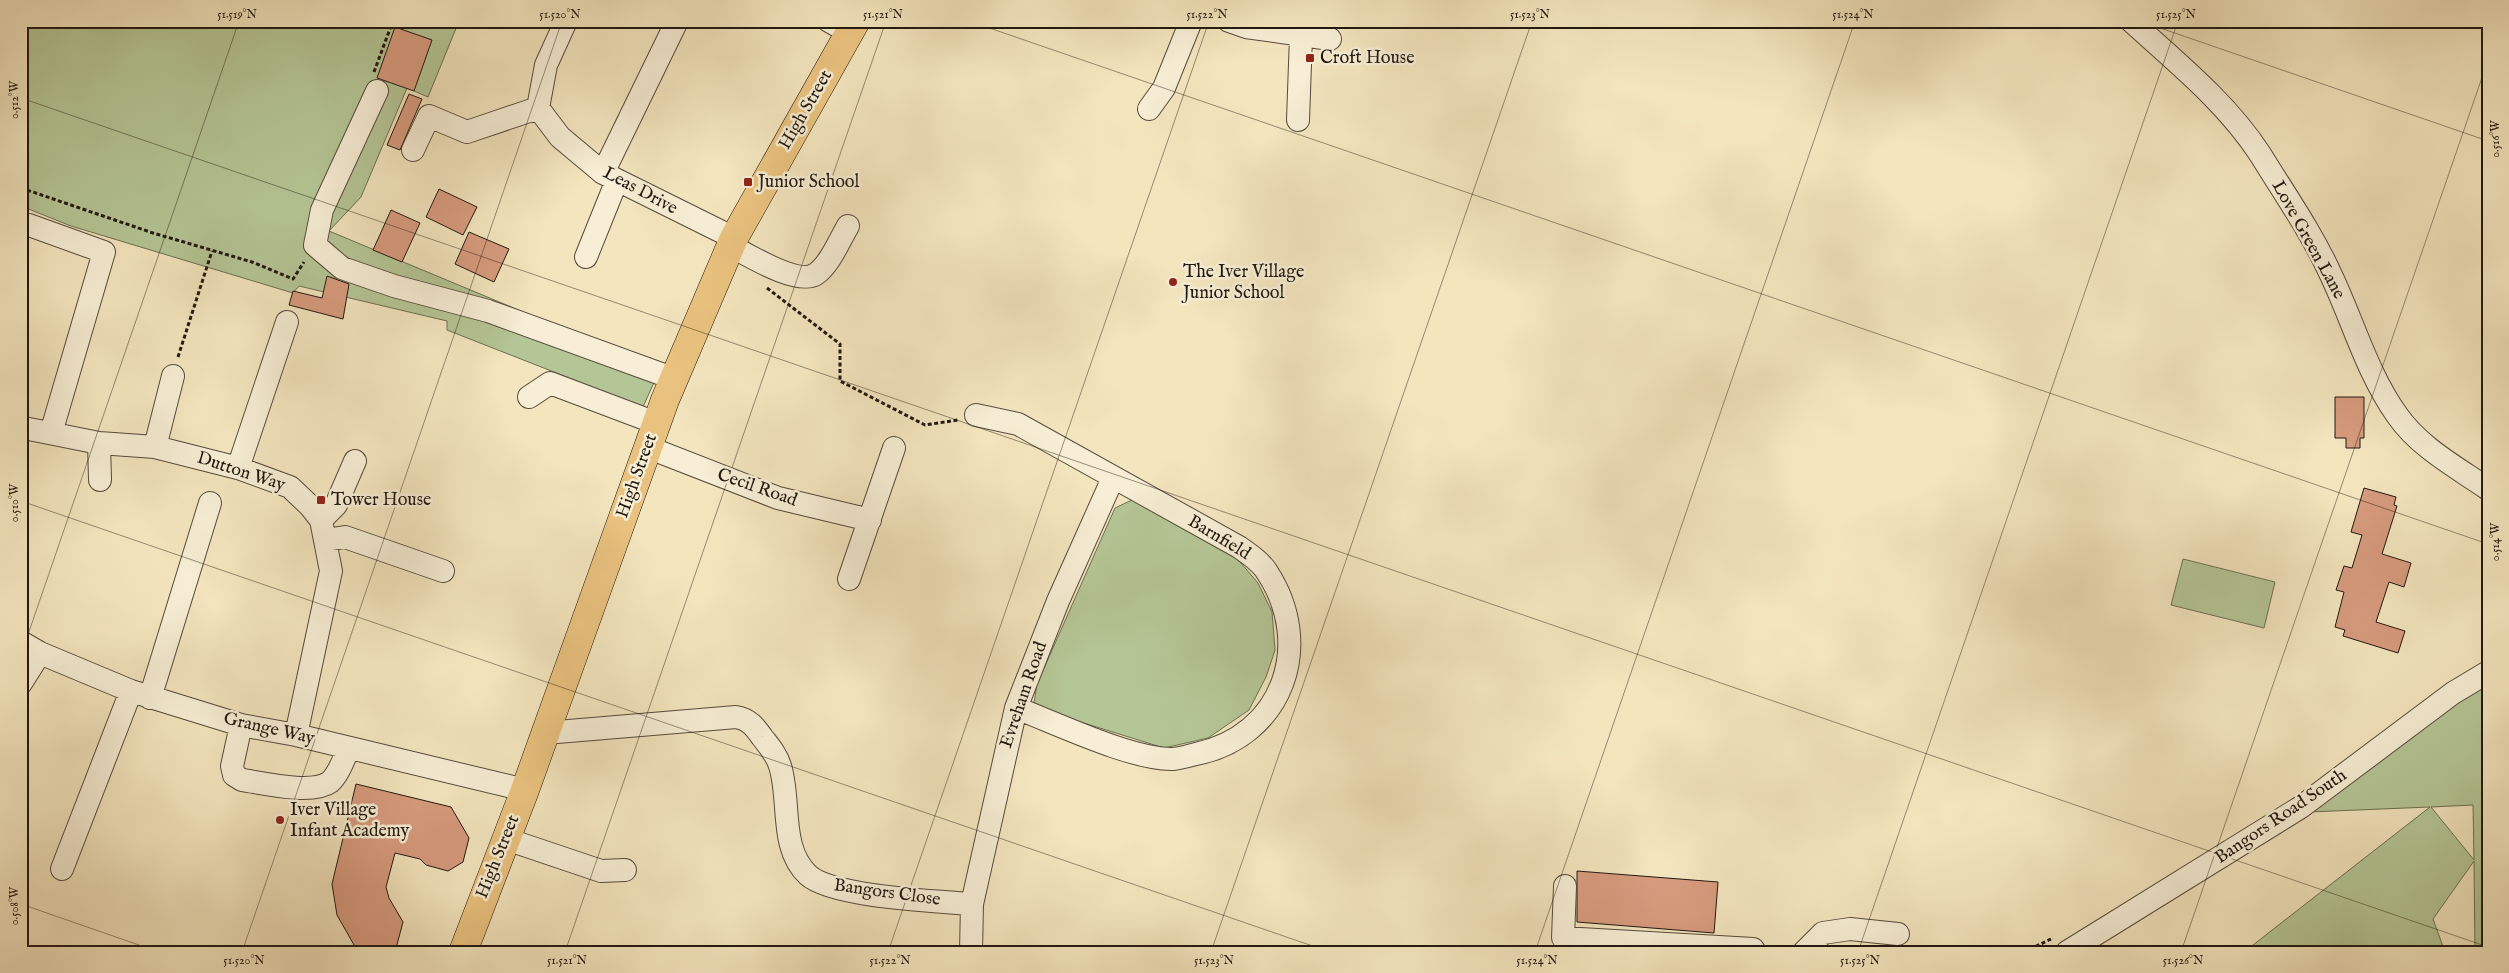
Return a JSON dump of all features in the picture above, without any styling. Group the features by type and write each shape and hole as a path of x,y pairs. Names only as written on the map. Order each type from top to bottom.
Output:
{"main road":[{"name":"High Street","path":"462,952 525,790 651,435 732,242 845,25"}],"street":[{"path":"413,150 429,116 467,132 538,108 546,64 566,21"},
{"path":"586,257 610,177 677,21"},
{"path":"1149,109 1164,88 1190,21"},
{"path":"1229,21 1246,27 1330,39"},
{"name":"Love Green Lane","path":"2131,21 2199,82 2233,118 2259,152 2331,274 2367,359 2397,415 2419,439 2488,489"},
{"path":"1298,120 1301,36"},
{"path":"374,86 322,210 315,245 342,268 394,286 488,311 675,378"},
{"name":"Leas Drive","path":"538,108 560,137 610,177 732,242 773,268 803,278 812,277 826,263 848,226"},
{"path":"30,224 104,252 51,433"},
{"path":"238,468 287,322"},
{"path":"154,447 173,376"},
{"name":"Cecil Road","path":"529,397 550,383 778,498 870,520"},
{"name":"Barnfield","path":"976,415 1018,424 1086,460 1113,478 1239,547 1267,571 1289,622 1290,648 1287,669 1276,700 1261,719 1225,746 1174,759 1148,756 1110,744 1016,708"},
{"name":"Dutton Way","path":"22,429 99,442 154,447 238,468 290,487 324,530"},
{"path":"99,442 100,480"},
{"path":"849,579 894,448"},
{"path":"296,735 331,571 324,530 355,461"},
{"name":"Evreham Road","path":"970,952 972,904 1016,708 1058,601 1113,478"},
{"path":"62,869 140,694 210,503"},
{"path":"324,530 443,571"},
{"path":"21,683 31,647"},
{"name":"Grange Way","path":"31,647 140,694 241,725 296,735 525,790"},
{"name":"Bangors Road South","path":"2067,952 2301,808 2453,693 2488,672"},
{"name":"Bangors Close","path":"545,733 736,717 745,718 756,729 780,766 786,815 792,844 799,862 808,875 822,883 870,894 972,904"},
{"path":"241,725 232,766 234,775 242,780 303,787 320,787 331,781 349,748"},
{"path":"506,839 601,871 625,870"},
{"path":"1565,886 1563,938 1752,949 1755,952"},
{"path":"1804,952 1823,933 1850,929 1898,934"}],"path":[{"path":"374,86 391,26 388,21"},
{"path":"21,188 153,233 252,262 293,279 315,245"},
{"path":"173,376 212,251"},
{"path":"761,284 840,344 840,381 925,425 946,422"}],"green space":[{"path":"21,21 459,21 428,97 407,88 361,197 329,231 660,369 643,407 447,330 447,321 299,286 293,293 71,226 21,206"},
{"path":"1132,500 1220,545 1240,562 1258,583 1272,612 1275,650 1266,677 1249,710 1208,738 1164,748 1042,710 1034,703 1037,684 1115,508"},
{"path":"2183,559 2275,582 2264,628 2171,605"},
{"path":"2488,682 2488,952 2475,952 2474,861 2433,919 2445,952 2244,952 2430,807 2309,812 2455,701","holes":["2473,805 2474,860 2431,807"]}],"building":[{"path":"395,27 432,40 414,91 377,78"},
{"path":"409,94 422,99 400,150 387,145"},
{"path":"439,189 477,207 463,235 426,217"},
{"path":"391,210 420,223 402,262 373,250"},
{"path":"469,232 509,249 494,282 455,264"},
{"path":"327,276 349,284 343,319 289,305 293,291 322,298"},
{"path":"2335,397 2364,397 2364,438 2360,438 2360,448 2346,448 2346,438 2335,438"},
{"path":"2364,488 2396,497 2394,505 2397,506 2382,554 2411,563 2404,587 2389,582 2376,622 2405,631 2398,653 2343,636 2345,630 2335,627 2344,592 2336,590 2344,566 2352,568 2362,535 2351,532"},
{"path":"356,784 451,807 469,838 463,862 448,871 426,865 420,859 395,853 386,887 389,898 403,922 395,952 358,952 337,915 332,884"},
{"path":"1577,871 1718,882 1714,933 1577,922"}],"place":[{"name":"Croft House","path":"1310,58"},
{"name":"Junior School","path":"748,182"},
{"name":"The Iver Village Junior School","path":"1173,282"},
{"name":"Tower House","path":"321,500"},
{"name":"Iver Village Infant Academy","path":"280,820"}]}
